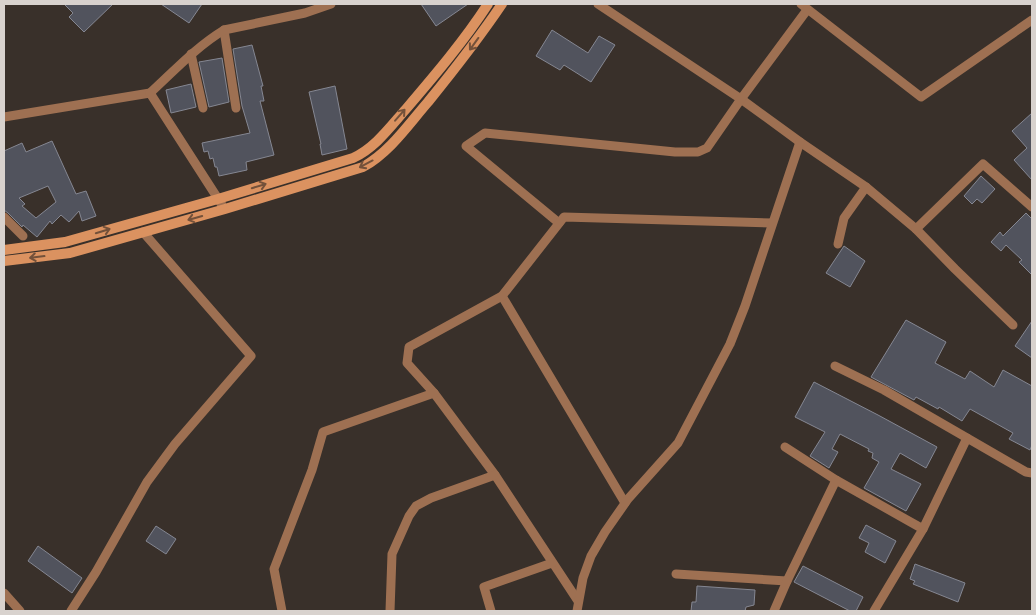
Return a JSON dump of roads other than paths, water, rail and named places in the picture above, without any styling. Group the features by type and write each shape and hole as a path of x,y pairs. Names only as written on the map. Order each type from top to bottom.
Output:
{"street":[{"path":"4,117 150,93 191,54 213,36 224,30 305,13 331,4"},
{"path":"4,250 65,242 218,199 361,154 370,148 416,98 455,50 488,4"},
{"path":"4,261 70,253 363,167 377,157 400,134 468,52 502,4"},
{"path":"598,4 741,99 866,187 916,229 1013,325"},
{"path":"559,223 466,146 485,133 675,152 698,152 707,148 804,7 921,97 1032,20"},
{"path":"224,30 236,108"},
{"path":"191,54 202,108"},
{"path":"150,93 225,209"},
{"path":"577,611 583,578 591,556 625,503 678,443 730,344 745,306 800,142"},
{"path":"916,229 983,164 1032,207"},
{"path":"838,244 844,218 866,187"},
{"path":"4,217 23,236"},
{"path":"578,602 495,475 434,393 407,363 409,347 502,296 564,218 772,222"},
{"path":"71,611 96,572 147,482 175,444 251,356 143,232"},
{"path":"502,296 625,503"},
{"path":"835,366 884,390 1026,472 1032,473"},
{"path":"282,611 274,569 312,470 323,432 434,393"},
{"path":"874,611 922,529 967,438"},
{"path":"785,447 836,480 922,529"},
{"path":"390,611 392,554 409,516 416,506 430,498 495,475"},
{"path":"774,611 836,480"},
{"path":"491,611 484,587 552,562"},
{"path":"676,574 787,581"},
{"path":"4,593 20,611"}]}
